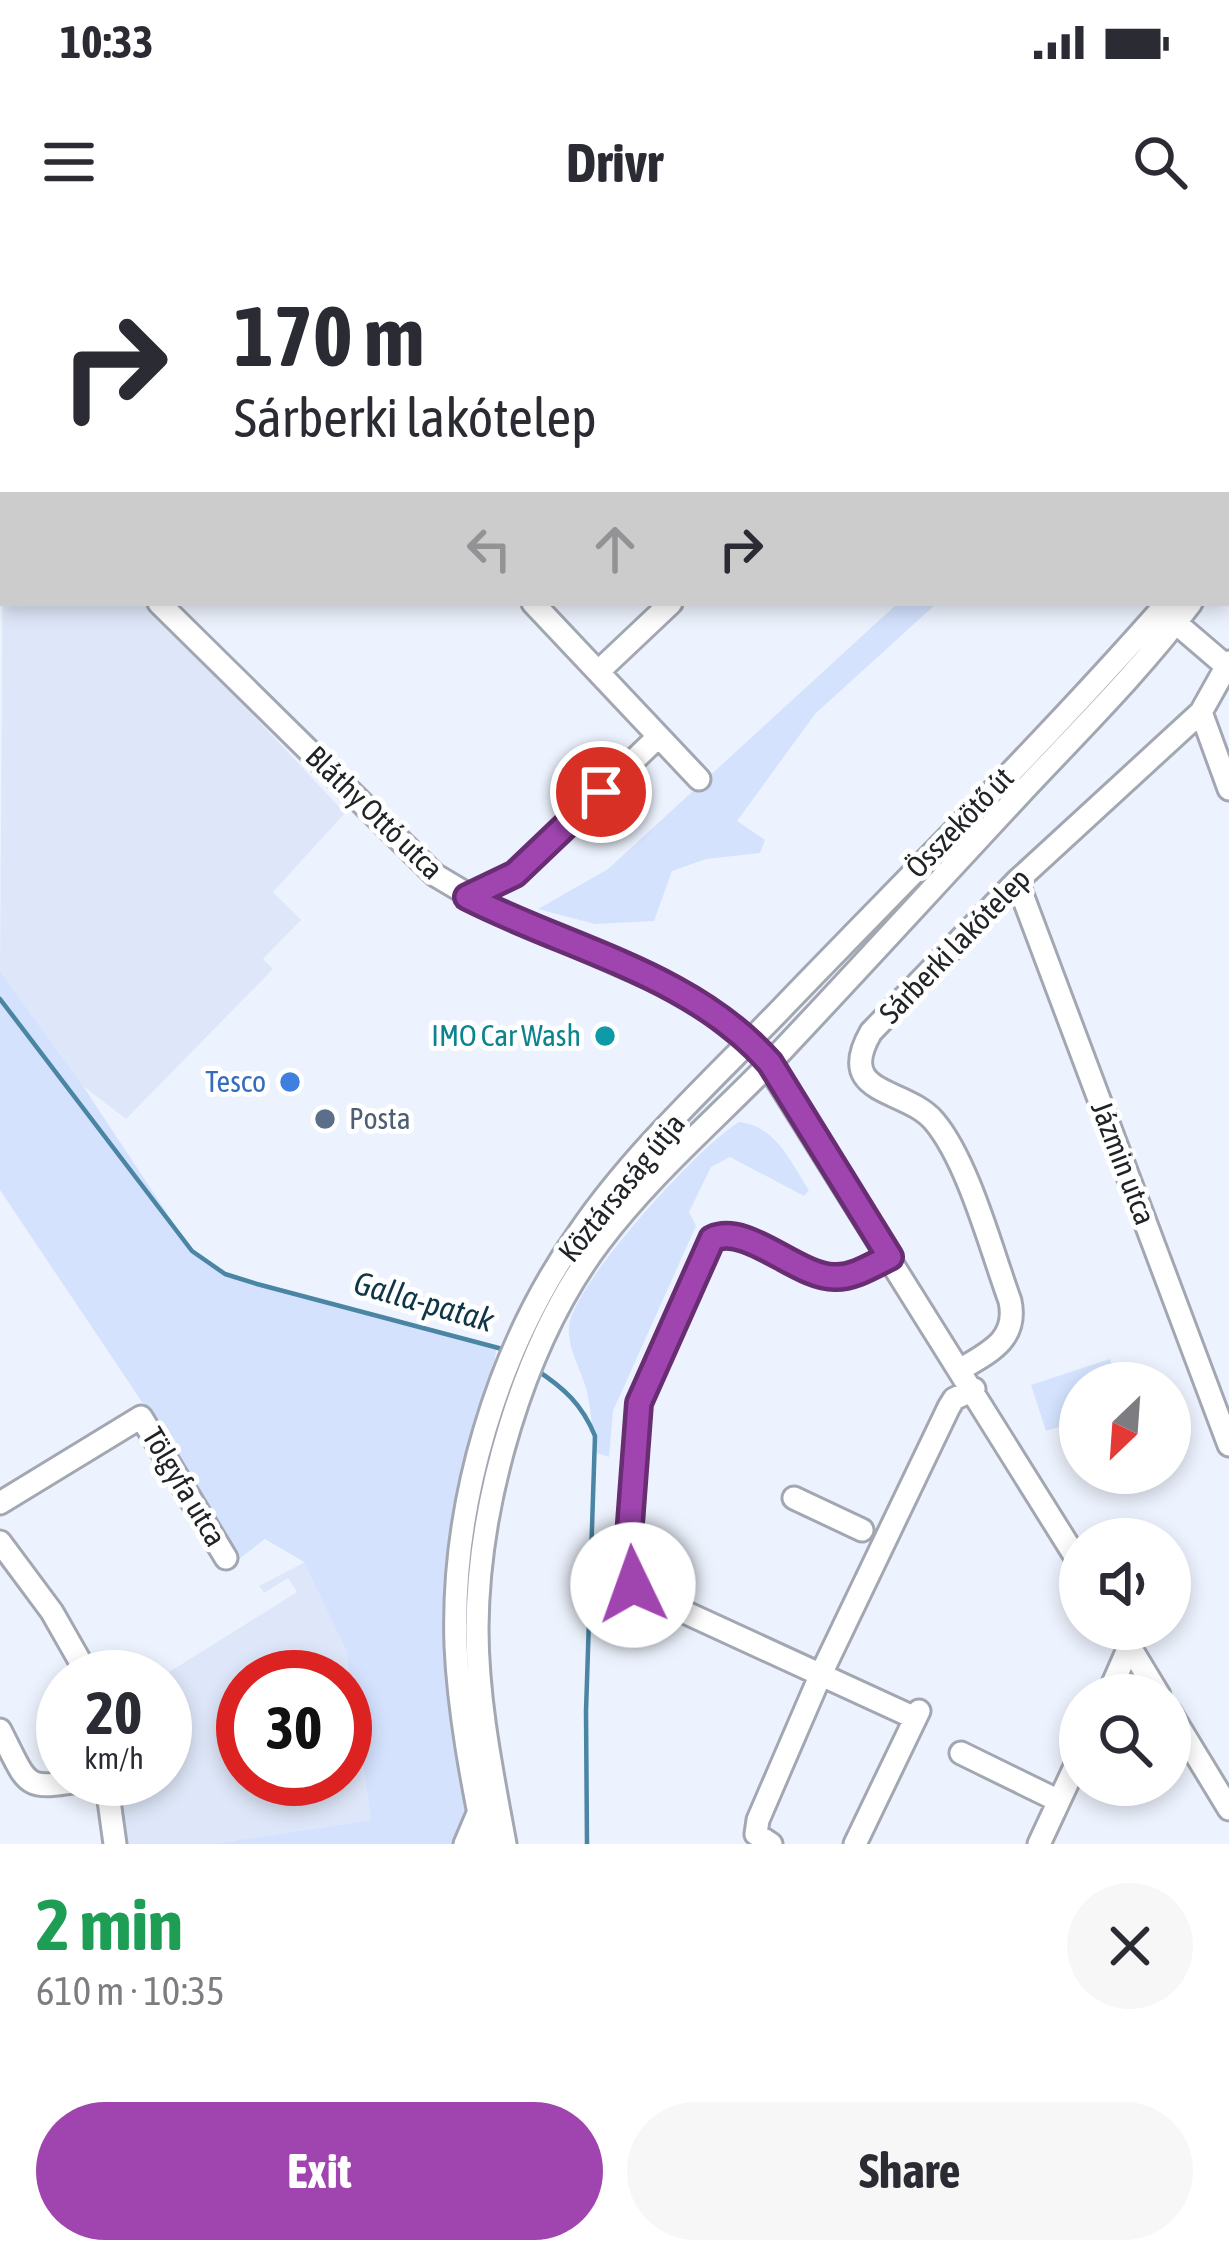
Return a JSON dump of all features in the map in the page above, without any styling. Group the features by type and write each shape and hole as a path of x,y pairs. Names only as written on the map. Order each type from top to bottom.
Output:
{"street":[{"name":"Bláthy Ottó utca","path":"162,606 407,851 467,897 662,982 750,1042 770,1063 1059,1529"},
{"path":"536,606 699,779"},
{"path":"599,671 668,606"},
{"path":"1170,610 1227,664"},
{"name":"Összekötő út","path":"750,1042 1170,610"},
{"name":"Összekötő út","path":"770,1063 1170,610"},
{"name":"Sárberki lakótelep","path":"962,1369 1006,1338 1010,1301 942,1130 927,1113 866,1080 860,1057 871,1032 1017,881 1202,712 1227,664"},
{"path":"1202,712 1229,788"},
{"path":"467,897 515,874 658,736"},
{"name":"Jázmin utca","path":"1017,881 1225,1421 1229,1445"},
{"name":"Köztársaság útja","path":"485,1844 456,1645 458,1594 475,1475 533,1336 547,1282 578,1232 750,1042"},
{"name":"Köztársaság útja","path":"533,1336 621,1216 770,1063"},
{"path":"855,1844 917,1714 643,1593 633,1585 627,1563 639,1403 712,1239 721,1234 739,1238 821,1276 851,1275 890,1257"},
{"name":"Köztársaság útja","path":"505,1844 481,1693 477,1626 515,1379"},
{"path":"771,1844 756,1834 758,1820 821,1674 949,1407 974,1389"},
{"name":"Tölgyfa utca","path":"0,1503 141,1417 226,1558"},
{"path":"794,1498 862,1530"},
{"path":"0,1542 74,1650"},
{"path":"0,1730 27,1782 36,1786"},
{"path":"1191,1747 1229,1809"},
{"path":"961,1753 1059,1801 1039,1844"},
{"path":"110,1806 116,1844"},
{"path":"465,1844 479,1810"}],"shaded area":[{"path":"3,606 151,606 345,813 273,892 301,920 263,959 273,969 126,1119 83,1086 0,971"},
{"path":"895,606 934,606 815,714 737,821 765,840 760,853 706,859 672,871 654,921 595,924 538,909 608,869"},
{"path":"0,971 192,1251 225,1274 257,1284 497,1345 458,1594 485,1844 211,1844 371,1820 372,1650 346,1650 304,1562 265,1539 239,1559 146,1408 0,1190"},
{"path":"739,1122 772,1138 809,1190 804,1196 730,1157 711,1167 689,1212 696,1226 613,1411 609,1457 594,1452 588,1397 569,1335 576,1306 641,1216"},
{"path":"1059,1376 1059,1427 1046,1431 1031,1385"},
{"path":"305,1562 346,1650 216,1650 216,1806 369,1806 371,1820 211,1844 116,1844 110,1806 192,1806 192,1658 297,1592 288,1578 264,1593 259,1586"}],"waterway":[{"name":"Galla-patak","path":"0,999 192,1251 225,1274 506,1350"},
{"name":"Galla-patak","path":"535,1369 571,1398 595,1436 586,1711 587,1844"}],"place":[{"name":"IMO Car Wash","path":"605,1036"},
{"name":"Tesco","path":"290,1082"},
{"name":"Posta","path":"325,1119"}],"route":[{"path":"601,792 515,874 467,897 662,982 750,1042 770,1063 890,1257 851,1275 821,1276 739,1238 721,1234 712,1239 639,1403 627,1563 633,1585"}]}
